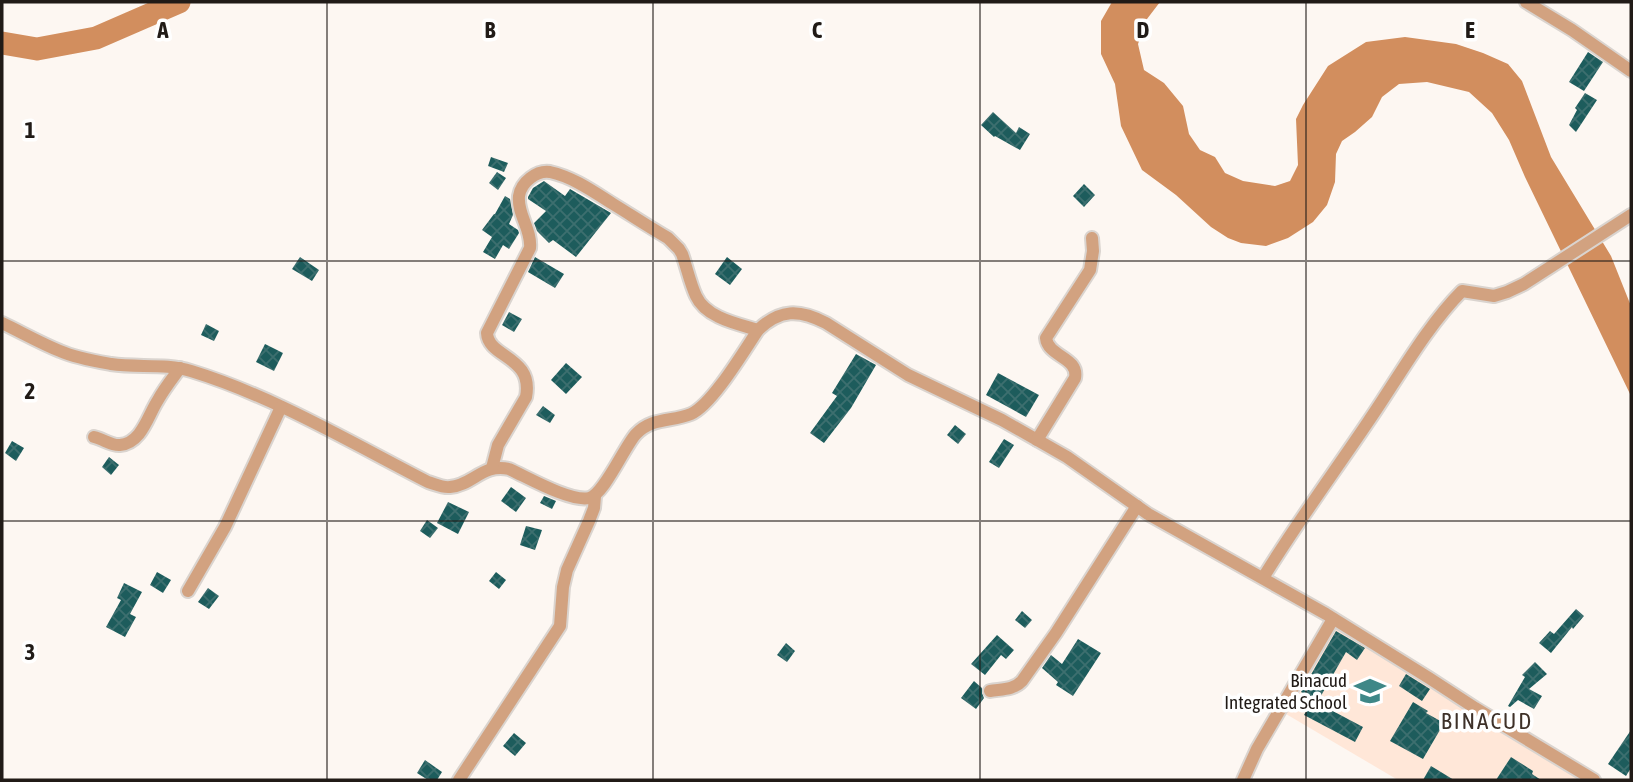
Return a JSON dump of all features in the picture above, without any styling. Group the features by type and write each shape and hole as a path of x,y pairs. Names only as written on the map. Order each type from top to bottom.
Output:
{"street":[{"path":"1526,2 1631,71"},
{"path":"492,468 498,445 526,397 527,388 524,373 487,339 487,333 530,248 531,239 519,197 525,183 537,173 550,172 585,186 667,238 679,248 697,298 705,308 758,330"},
{"path":"1264,578 1286,540 1419,346 1462,291 1494,296 1507,292 1524,284 1631,215"},
{"path":"1037,440 1075,378 1074,366 1049,348 1045,338 1090,270 1092,239"},
{"path":"2,323 61,352 80,358 134,367 180,368 203,375 282,407 440,486 456,486 492,468 500,467 572,497 589,498 602,489 621,455 645,426 691,414 709,400 758,330 773,318 787,313 816,318 914,379 952,395 1067,457 1166,524 1334,619 1594,780"},
{"path":"94,437 123,445 137,437 180,368"},
{"path":"188,591 225,527 282,407"},
{"path":"458,780 560,626 567,570 589,521 595,496"},
{"path":"990,691 1009,688 1022,681 1137,506"},
{"path":"1243,780 1257,749 1334,619"}],"shaded area":[{"path":"1112,2 1160,2 1147,19 1138,44 1144,70 1164,83 1183,106 1189,134 1200,150 1215,157 1225,173 1243,181 1275,186 1290,181 1298,165 1296,119 1303,105 1328,66 1366,42 1405,37 1456,44 1508,64 1522,81 1551,157 1611,256 1631,306 1631,396 1509,140 1492,113 1469,92 1427,82 1399,84 1382,97 1372,117 1342,141 1336,154 1335,182 1327,205 1313,222 1288,238 1266,246 1241,243 1211,227 1176,195 1142,170 1121,126 1115,84 1101,54 1101,21"},
{"name":"Binacud Integrated School","path":"1335,623 1590,780 1398,780 1286,714"}],"building":[{"path":"1588,52 1603,62 1584,91 1569,82"},
{"path":"1585,93 1597,100 1576,132 1569,125 1577,110 1575,108"},
{"path":"993,112 1016,133 1019,127 1030,134 1020,150 994,137 981,125"},
{"path":"491,157 508,163 504,172 488,166"},
{"path":"497,172 506,178 498,190 489,183"},
{"path":"544,181 565,196 570,189 611,213 576,257 553,240 549,243 537,231 534,223 546,211 528,197 533,188"},
{"path":"1084,184 1095,195 1084,207 1073,196"},
{"path":"505,196 510,199 513,215 509,224 519,233 509,249 503,245 495,259 483,252 492,237 482,230"},
{"path":"300,257 319,270 312,281 292,269"},
{"path":"535,257 564,274 555,288 528,272"},
{"path":"727,257 742,269 730,285 715,274"},
{"path":"509,312 522,319 514,332 502,325"},
{"path":"206,324 219,331 214,341 201,335"},
{"path":"265,344 283,353 274,371 256,362"},
{"path":"856,354 876,365 851,408 824,443 810,433 837,396 832,393"},
{"path":"566,363 582,377 566,394 551,380"},
{"path":"998,373 1039,395 1026,417 986,395"},
{"path":"543,406 555,415 550,423 536,415"},
{"path":"955,425 966,434 958,444 947,435"},
{"path":"1004,439 1014,445 999,468 989,462"},
{"path":"12,441 24,448 16,461 5,453"},
{"path":"109,457 119,465 111,475 102,467"},
{"path":"511,487 526,498 516,512 501,501"},
{"path":"544,496 556,501 552,509 540,503"},
{"path":"448,502 469,512 458,534 437,523"},
{"path":"427,520 438,528 430,538 420,531"},
{"path":"526,526 542,530 535,550 520,545"},
{"path":"157,572 171,580 163,593 150,585"},
{"path":"496,572 506,580 499,589 489,581"},
{"path":"124,583 142,592 130,614 136,617 125,637 106,627 121,600 117,598"},
{"path":"208,588 219,596 209,609 198,602"},
{"path":"1576,609 1584,616 1551,653 1539,643 1550,631 1554,634"},
{"path":"1022,611 1032,620 1025,628 1015,620"},
{"path":"1336,631 1365,648 1357,660 1346,652 1318,701 1301,692"},
{"path":"997,635 1014,650 1006,659 1001,655 985,675 971,664"},
{"path":"1078,639 1101,653 1073,696 1056,685 1058,682 1042,668 1051,655 1062,664"},
{"path":"786,643 795,651 787,662 777,655"},
{"path":"1535,662 1547,674 1529,689 1542,696 1534,709 1518,700 1508,706 1525,677 1522,675"},
{"path":"1406,674 1430,689 1422,701 1399,686"},
{"path":"974,681 982,688 984,698 976,709 961,698"},
{"path":"1312,700 1363,727 1355,742 1304,715"},
{"path":"1413,702 1444,723 1423,759 1390,741"},
{"path":"1631,730 1631,768 1626,776 1608,764"},
{"path":"514,733 526,743 515,756 503,746"},
{"path":"1511,757 1533,771 1532,774 1541,780 1496,780"},
{"path":"425,760 442,772 437,780 428,780 417,773"},
{"path":"1431,766 1454,780 1423,780"}],"waterway":[{"path":"2,43 37,49 96,38 179,2"}],"place":[{"name":"Binacud Integrated School","path":"1370,691"}],"district":[{"name":"BINACUD","path":"1487,721"}]}
